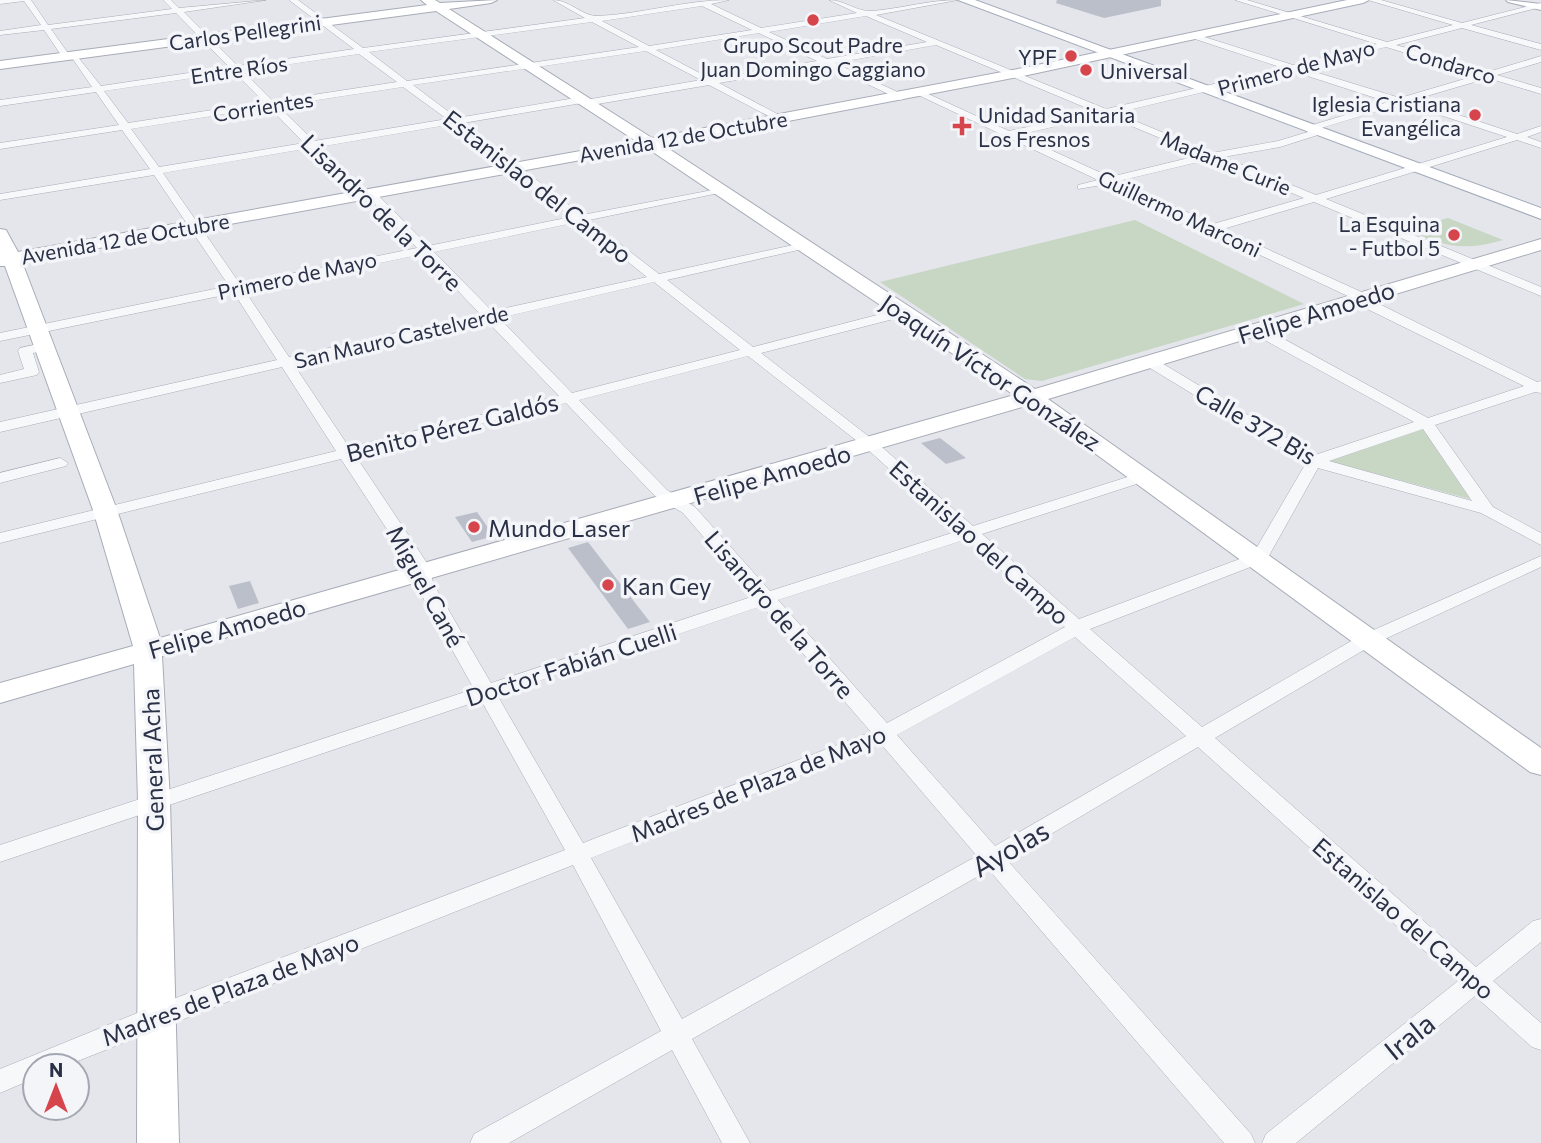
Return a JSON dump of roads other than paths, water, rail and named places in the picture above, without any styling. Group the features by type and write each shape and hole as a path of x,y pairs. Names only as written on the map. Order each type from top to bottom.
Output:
{"main road":[{"path":"964,0 1541,214"}],"street":[{"path":"0,2 21,0"},
{"name":"Miguel Cané","path":"27,0 195,225 418,563 425,585 678,1034 736,1143"},
{"name":"Lisandro de la Torre","path":"167,0 357,190 374,197 661,493 689,510 1241,1143"},
{"path":"0,33 262,0"},
{"name":"Estanislao del Campo","path":"293,0 514,166 871,445 1541,1039"},
{"name":"Carlos Pellegrini","path":"0,65 323,22 432,4 491,0"},
{"path":"557,0 780,119"},
{"name":"Entre Ríos","path":"0,103 725,0"},
{"name":"Madame Curie","path":"833,0 1541,292"},
{"name":"Corrientes","path":"0,146 405,83 649,49 954,0"},
{"name":"Condarco","path":"1239,0 1541,91"},
{"name":"Avenida 12 de Octubre","path":"4,251 195,225 920,94 1363,0"},
{"path":"1371,0 1541,47"},
{"path":"1512,0 1539,6"},
{"path":"700,2 901,97"},
{"name":"Joaquín Víctor González","path":"432,4 648,142 1032,397 1541,764"},
{"name":"Primero de Mayo","path":"1008,134 1207,90 1539,6"},
{"path":"1215,33 1413,97"},
{"path":"1198,37 1386,100 1422,105 1541,145"},
{"path":"0,197 455,121 828,63 936,43"},
{"path":"1082,187 1212,156 1280,144 1413,97 1541,59"},
{"name":"Guillermo Marconi","path":"920,94 1213,228 1539,387"},
{"path":"1213,228 1419,169 1541,129"},
{"name":"Primero de Mayo","path":"0,337 40,338 236,288 719,190"},
{"name":"Felipe Amoedo","path":"0,693 871,445 1541,244"},
{"name":"San Mauro Castelverde","path":"0,427 803,245"},
{"name":"General Acha","path":"4,251 105,510 145,630 154,801 158,1143"},
{"name":"Benito Pérez Galdós","path":"0,538 105,510 569,398 904,312"},
{"path":"1257,330 1425,422 1487,510 1541,540"},
{"path":"0,379 32,372 25,351 40,338"},
{"name":"Calle 372 Bis","path":"1150,362 1315,461 1487,510"},
{"path":"1255,559 1264,553 1315,461 1425,422 1539,387"},
{"path":"0,478 60,463"},
{"name":"Doctor Fabián Cuelli","path":"0,854 767,598 1143,477"},
{"name":"Madres de Plaza de Mayo","path":"70,1052 885,734 1076,627 1255,559"},
{"name":"Ayolas","path":"484,1143 992,858 1367,640 1541,561"},
{"name":"Irala","path":"1276,1143 1541,928"},
{"name":"Madres de Plaza de Mayo","path":"0,1081 21,1072"}],"place":[{"name":"Grupo Scout Padre Juan Domingo Caggiano","path":"813,20"},
{"name":"YPF","path":"1071,56"},
{"name":"Universal","path":"1086,70"},
{"name":"Iglesia Cristiana Evangélica","path":"1475,115"},
{"name":"Unidad Sanitaria Los Fresnos","path":"962,126"},
{"name":"La Esquina - Futbol 5","path":"1454,235"},
{"name":"Mundo Laser","path":"474,527"},
{"name":"Kan Gey","path":"608,585"}]}
